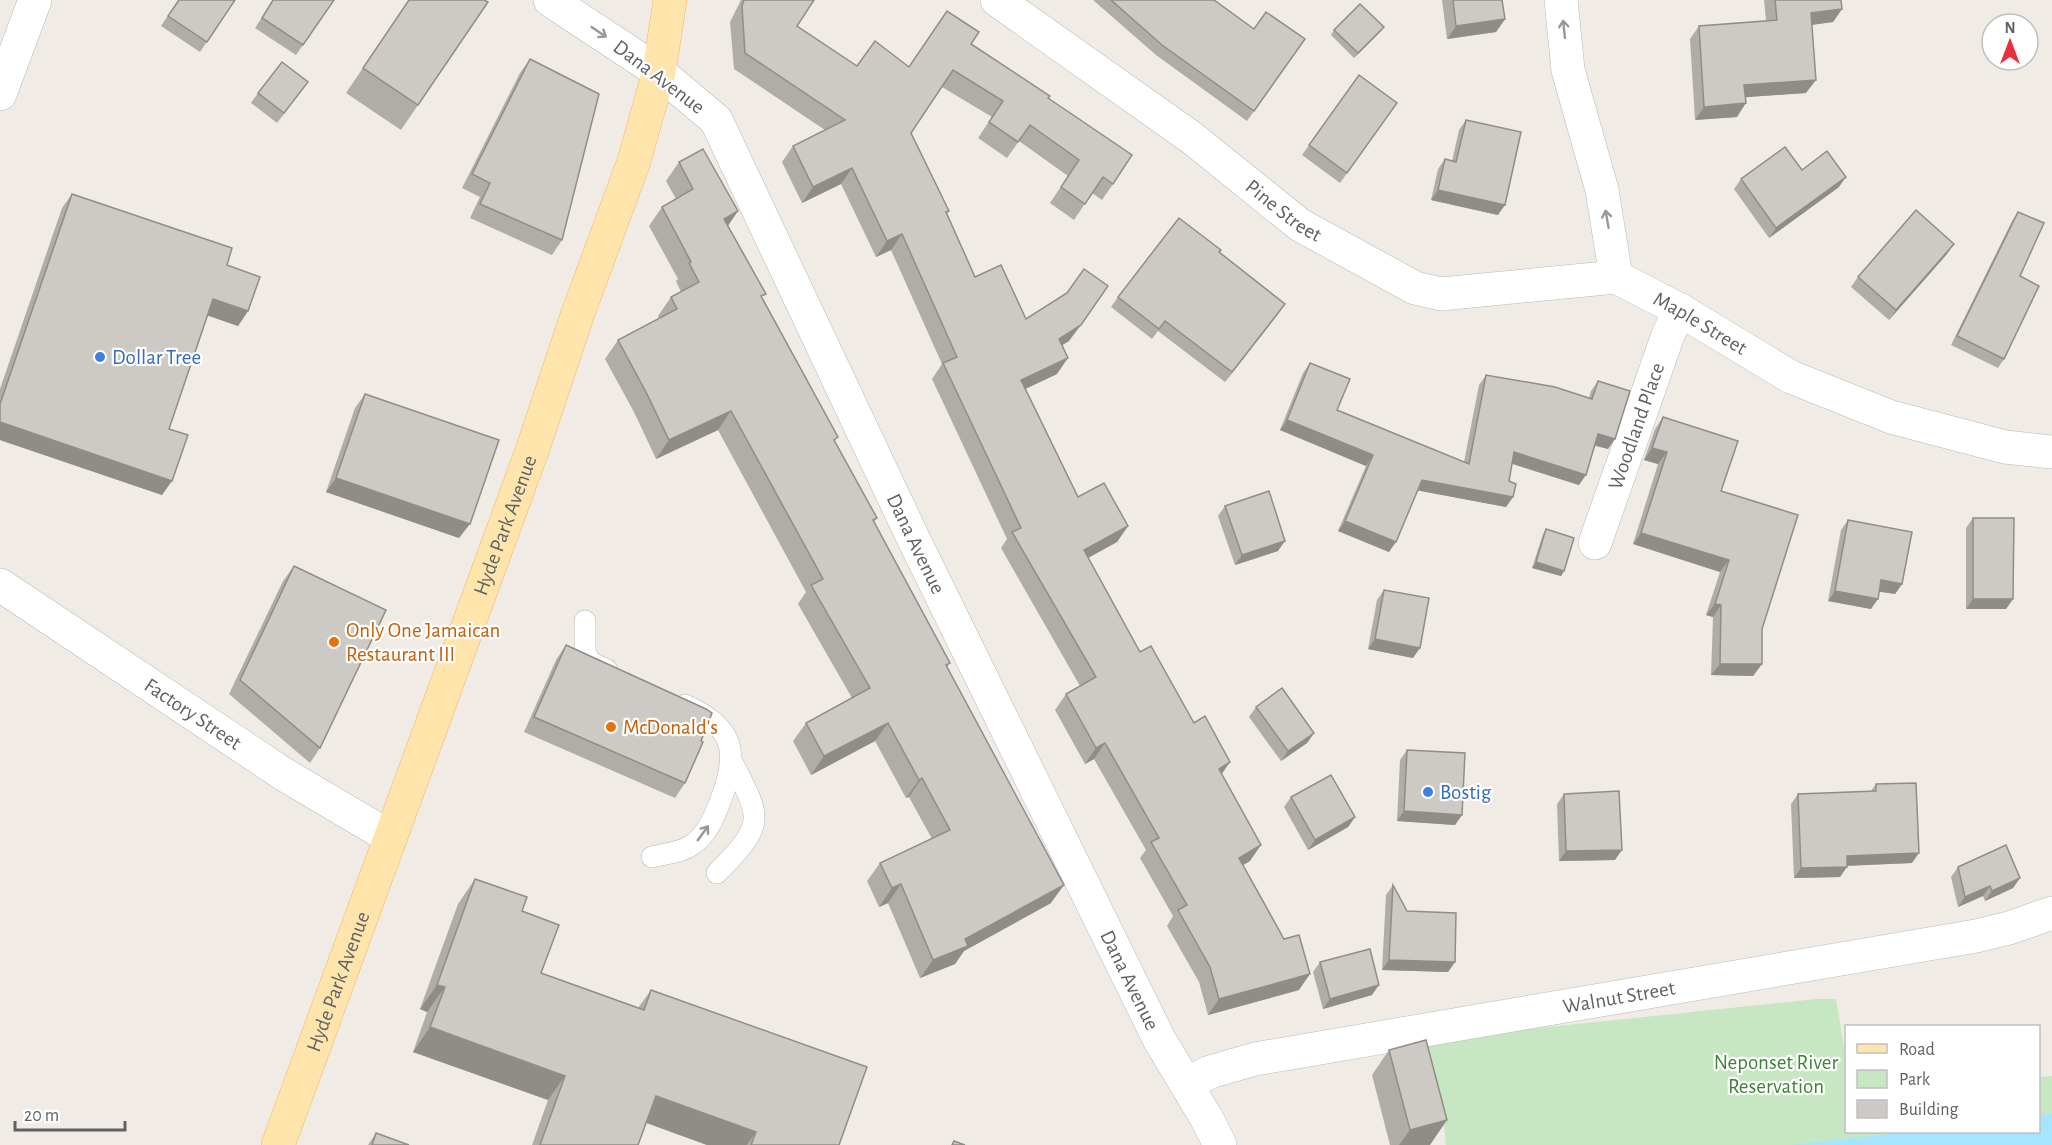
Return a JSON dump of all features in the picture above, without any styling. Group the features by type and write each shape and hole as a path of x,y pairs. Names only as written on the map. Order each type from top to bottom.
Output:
{"main road":[{"name":"Hyde Park Avenue","path":"278,1145 532,451 577,316 634,161 659,72 670,0"}],"street":[{"path":"0,94 34,0"},
{"name":"Dana Avenue","path":"550,0 659,72 717,120 913,538 1160,1039 1220,1145"},
{"name":"Pine Street","path":"997,0 1192,138 1300,225 1415,288 1441,294 1616,277"},
{"path":"1561,0 1568,70 1602,190 1616,277"},
{"name":"Maple Street","path":"1616,277 1680,310 1791,377 1891,417 2005,447 2052,452"},
{"name":"Woodland Place","path":"1595,543 1668,335 1680,310"},
{"name":"Factory Street","path":"0,585 285,775 390,837"},
{"name":"Walnut Street","path":"1187,1084 1219,1069 1255,1059 1976,936 2052,913"}],"lane":[{"path":"585,621 585,651 590,662 620,676"},
{"path":"671,699 702,712 716,722 727,738 731,760 751,798 756,814 752,831 739,850 717,873"},
{"path":"652,857 690,847 702,837 716,812 728,781 731,760"}],"green space":[{"name":"Neponset River Reservation","path":"1816,999 1836,999 1845,1052 1845,1133 2040,1133 2040,1077 2052,1076 2052,1145 1446,1145 1443,1116 1427,1046 1501,1032"}],"water":[{"path":"2052,1114 2052,1145 1789,1145 1900,1133 2040,1133 2040,1115"}],"building":[{"path":"179,0 235,0 207,42 168,16"},
{"path":"273,0 334,0 303,45 262,18"},
{"path":"409,0 484,0 488,2 418,105 363,68"},
{"path":"744,0 814,0 797,26 857,66 875,41 909,67 947,11 979,32 971,44 1050,96 1048,98 1132,155 1113,184 1103,177 1085,204 1061,187 1079,160 1030,125 1018,142 989,122 1003,101 953,70 911,133 949,211 946,212 975,277 1001,265 1026,319 1067,293 1084,269 1108,286 1081,325 1059,339 1068,358 1021,380 1078,497 1104,483 1128,526 1084,550 1140,652 1151,646 1194,723 1205,716 1230,762 1219,769 1261,845 1239,858 1284,939 1299,935 1310,974 1219,999 1210,967 1178,910 1187,905 1151,842 1159,838 1105,743 1096,748 1066,694 1096,677 1012,532 1021,528 943,363 957,357 902,234 887,241 852,168 813,187 793,146 845,120 745,53 742,6"},
{"path":"1111,0 1214,0 1254,29 1266,12 1305,39 1254,111 1162,45"},
{"path":"1453,0 1502,0 1505,19 1456,26"},
{"path":"1775,0 1841,0 1842,9 1811,13 1816,80 1744,85 1746,103 1704,107 1699,26 1777,20"},
{"path":"1360,4 1384,27 1358,53 1334,30"},
{"path":"530,59 599,94 562,240 480,204 490,183 472,174"},
{"path":"282,62 308,82 284,113 258,93"},
{"path":"1359,75 1397,103 1347,173 1309,145"},
{"path":"1466,120 1521,132 1505,205 1438,190 1445,159 1456,162"},
{"path":"1785,147 1802,170 1827,151 1846,177 1776,228 1741,179"},
{"path":"703,149 738,211 724,219 766,294 761,296 838,437 834,440 877,518 873,520 950,663 946,665 1064,885 965,939 968,946 933,960 901,884 892,888 880,863 950,830 922,778 919,780 888,723 824,756 806,723 870,688 811,585 823,579 731,411 669,440 618,340 677,309 671,297 699,282 662,207 693,189 679,162"},
{"name":"Dollar Tree","path":"72,194 232,248 227,265 260,277 248,311 213,299 169,429 188,435 172,481 0,422 0,404"},
{"path":"1916,210 1954,244 1896,310 1858,277"},
{"path":"2018,212 2044,223 2020,276 2039,286 2004,359 1957,336"},
{"path":"1179,218 1285,304 1232,372 1165,321 1159,329 1118,297"},
{"path":"1310,363 1350,379 1337,410 1469,464 1486,375 1555,387 1592,399 1598,381 1630,391 1615,439 1598,434 1586,475 1514,452 1509,481 1516,484 1513,497 1422,480 1396,542 1345,521 1373,455 1287,420"},
{"path":"365,394 499,440 470,524 336,478"},
{"path":"1663,417 1738,441 1721,491 1798,515 1762,629 1762,664 1720,664 1721,605 1715,604 1729,560 1641,533 1667,452 1652,448"},
{"path":"1269,491 1285,541 1242,555 1225,506"},
{"path":"1973,518 2014,518 2013,599 1973,599"},
{"path":"1848,520 1912,532 1902,584 1881,580 1878,599 1835,591"},
{"path":"1546,529 1574,538 1564,571 1536,562"},
{"path":"294,566 386,610 320,748 240,680"},
{"path":"1384,590 1429,598 1420,648 1375,639"},
{"name":"McDonald's","path":"566,645 712,713 701,741 703,742 685,783 534,717"},
{"path":"1282,688 1314,733 1288,751 1256,707"},
{"name":"Bostig","path":"1407,750 1465,753 1462,815 1404,811"},
{"path":"1331,775 1355,817 1315,840 1291,797"},
{"path":"1916,783 1919,853 1847,856 1847,867 1801,868 1798,794 1876,791 1876,784"},
{"path":"1619,791 1622,850 1566,851 1564,794"},
{"path":"2006,845 2020,878 1992,891 1990,886 1965,897 1958,867"},
{"path":"475,879 527,897 522,911 559,925 541,973 644,1010 651,990 867,1067 839,1145 751,1145 756,1132 656,1096 638,1145 540,1145 565,1076 430,1027 445,987 437,985"},
{"path":"1393,885 1407,911 1456,913 1455,962 1389,960"},
{"path":"1370,949 1379,985 1330,999 1320,962"},
{"path":"1426,1040 1447,1120 1410,1130 1389,1050"},
{"path":"376,1133 409,1145 372,1145"},
{"path":"954,1141 965,1145 952,1145"}],"place":[{"name":"Dollar Tree","path":"100,357"},
{"name":"Only One Jamaican Restaurant III","path":"334,642"},
{"name":"McDonald's","path":"611,727"},
{"name":"Bostig","path":"1428,792"}]}
